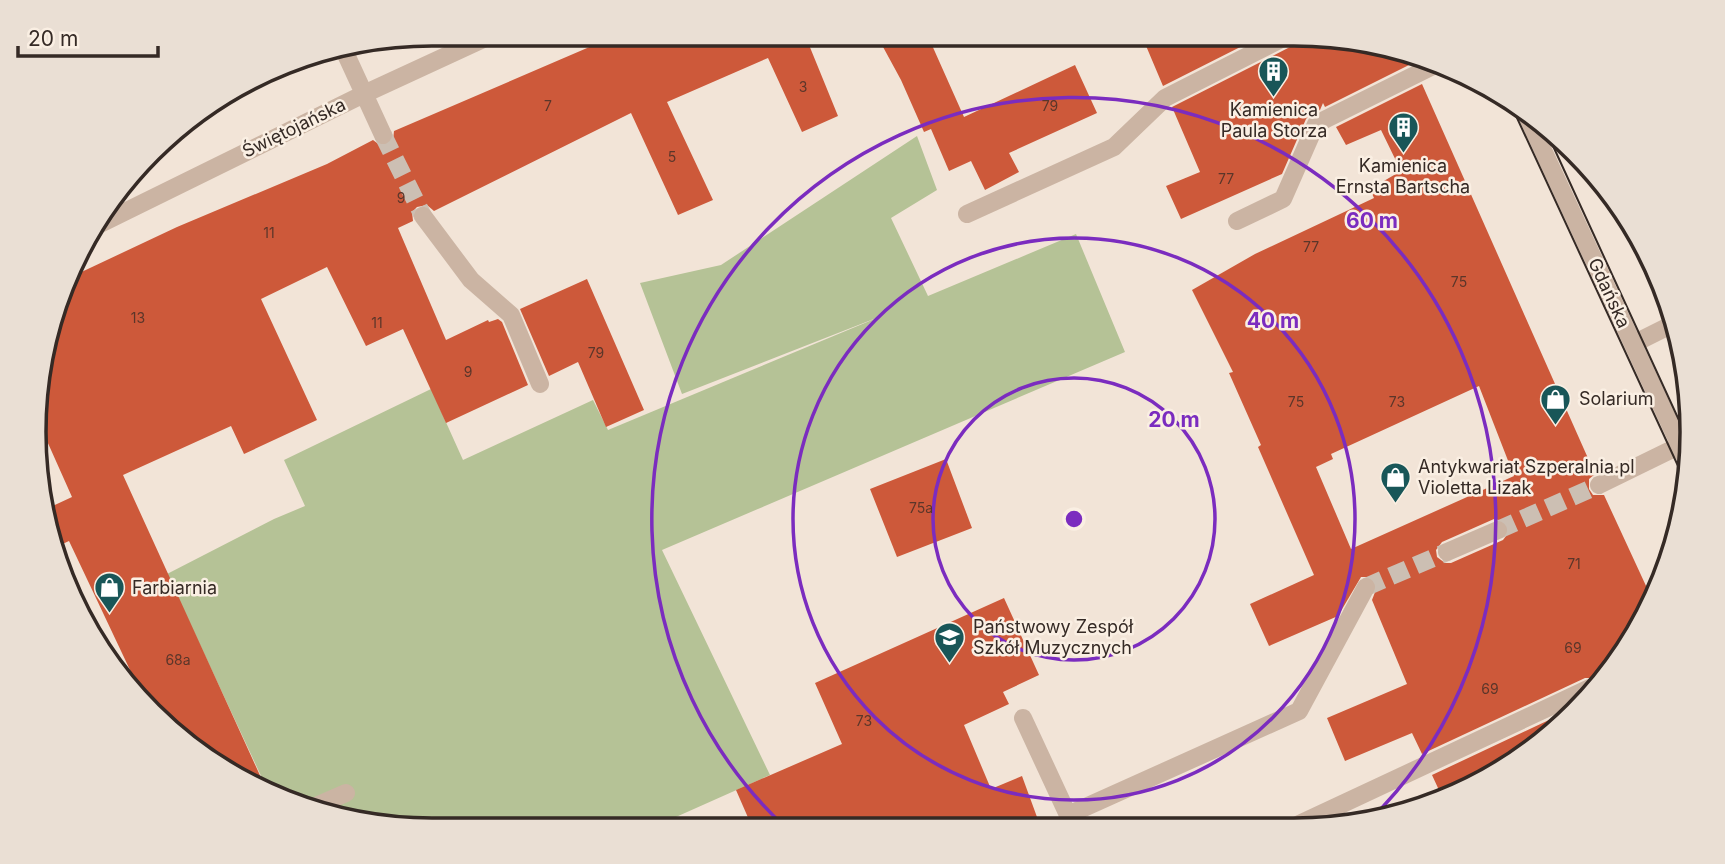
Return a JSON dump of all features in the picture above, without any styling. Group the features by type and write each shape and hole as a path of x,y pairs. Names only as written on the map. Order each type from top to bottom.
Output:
{"street":[{"name":"Świętojańska","path":"109,219 468,46"},
{"path":"967,214 1114,147 1166,98 1267,46"},
{"path":"346,56 383,135"},
{"path":"1237,221 1283,199 1316,124 1426,69"},
{"name":"Gdańska","path":"1533,129 1633,344 1680,436"},
{"path":"423,216 471,280 511,315 540,384"},
{"path":"1633,344 1665,328"},
{"path":"1599,485 1679,446"},
{"path":"1447,552 1498,530"},
{"path":"1023,718 1068,815 1299,711 1366,587"},
{"path":"1312,818 1577,694"},
{"path":"324,803 346,793"}],"green space":[{"path":"917,136 937,190 891,218 928,296 1076,234 1125,352 662,550 770,775 674,818 407,818 332,805 263,780 167,574 305,506 284,460 431,389 463,460 593,400 608,430 884,315 682,394 640,283 721,265"}],"building":[{"path":"592,46 809,46 838,116 802,132 768,58 667,102 713,200 678,215 631,113 434,211 427,205 417,207 412,212 413,221 398,228 446,340 488,320 498,319 502,322 528,385 446,423 403,329 366,346 327,267 261,299 317,420 244,454 231,426 123,475 262,779 197,739 141,687 134,678 69,541 62,544 53,506 72,497 46,439 46,407 53,357 66,308 80,273 177,227 327,164 373,140 381,146 387,146 393,141 394,131"},
{"path":"883,46 932,46 964,117 1075,65 1097,113 1009,153 1019,172 985,190 971,161 949,171 931,129 924,132"},
{"name":"Kamienica Paula Storza","path":"1146,46 1242,46 1163,86"},
{"name":"Kamienica Paula Storza","path":"1290,47 1343,49 1411,64 1325,107 1323,103 1320,110 1310,114 1282,174 1181,219 1166,186 1200,172 1172,107"},
{"path":"1422,84 1595,474 1589,479 1589,489 1593,495 1604,495 1647,587 1628,625 1591,678 1585,678 1422,754 1412,733 1345,761 1327,718 1407,684 1372,600 1376,582 1371,577 1361,577 1338,616 1269,646 1250,604 1314,575 1258,447 1261,445 1229,373 1233,372 1192,290 1255,254 1374,198 1370,189 1401,171 1381,130 1346,145 1336,127","holes":["1479,386 1514,476 1351,549 1316,467 1333,459 1331,454","1494,519 1504,521 1509,526 1509,532 1503,540 1451,563 1445,563 1437,557 1436,550 1442,542"]},
{"path":"587,279 644,410 606,427 578,362 549,376 520,309"},
{"path":"946,459 972,528 897,557 870,489"},
{"path":"1004,598 1039,675 1003,692 1009,704 964,725 991,789 1022,776 1037,818 748,818 736,790 842,744 815,683"},
{"path":"1553,718 1508,753 1464,779 1439,790 1432,775"}],"tunnel":[{"path":"383,135 423,216"},
{"path":"1498,530 1599,485"},
{"path":"1366,587 1447,552"}],"tram line":[{"path":"1517,117 1678,466"},
{"path":"1553,146 1680,421"}],"place":[{"name":"Kamienica Paula Storza","path":"1274,99"},
{"name":"Kamienica Ernsta Bartscha","path":"1403,155"},
{"name":"Solarium","path":"1556,426"},
{"name":"Antykwariat Szperalnia.pl Violetta Lizak","path":"1395,504"},
{"name":"Farbiarnia","path":"109,615"},
{"name":"Państwowy Zespół Szkół Muzycznych","path":"950,664"}]}
